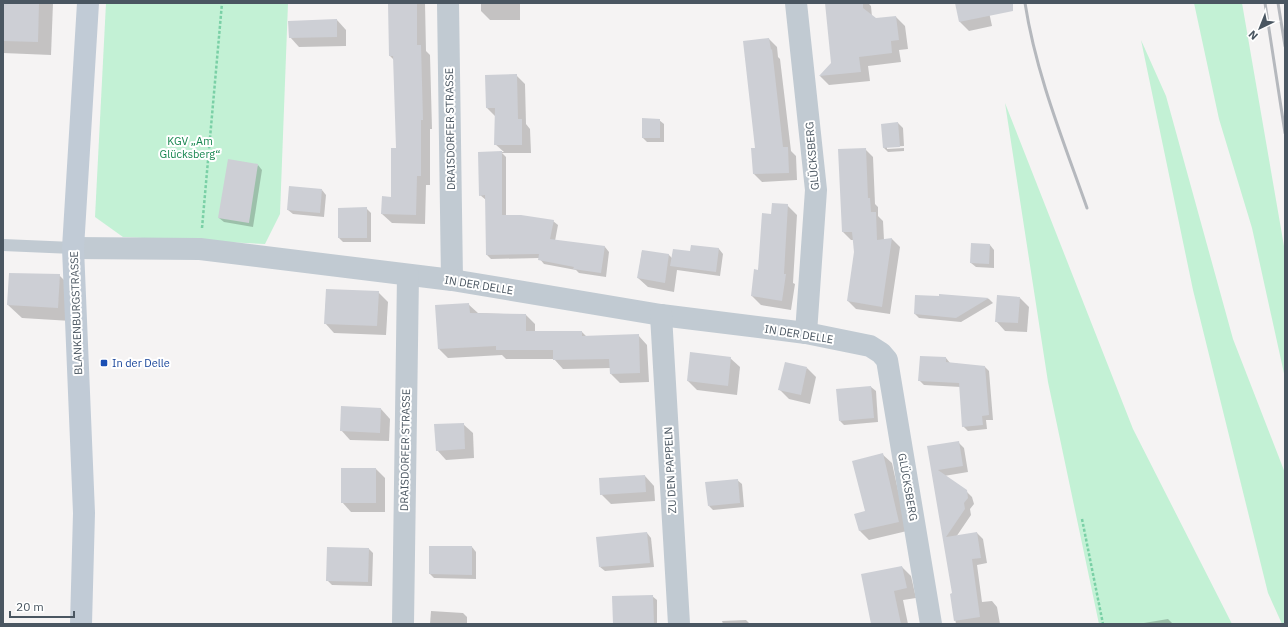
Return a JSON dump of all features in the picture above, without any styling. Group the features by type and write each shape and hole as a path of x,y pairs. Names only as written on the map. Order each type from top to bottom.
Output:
{"main road":[{"name":"BLANKENBURGSTRASSE","path":"81,624 84,513 73,248 88,3"}],"street":[{"name":"DRAISDORFER STRASSE","path":"448,3 452,280"},
{"name":"GLÜCKSBERG","path":"796,3 816,190 806,333"},
{"name":"IN DER DELLE","path":"73,248 200,249 452,280 661,315 806,333 870,346 881,353"},
{"name":"DRAISDORFER STRASSE","path":"403,624 408,275"},
{"name":"ZU DEN PAPPELN","path":"661,315 679,624"},
{"name":"GLÜCKSBERG","path":"881,353 887,360 931,624"}],"lane":[{"path":"3,245 73,248"}],"path":[{"path":"200,249 222,3"},
{"path":"1082,519 1103,624"}],"green space":[{"name":"KGV „Am Glücksberg“","path":"106,3 288,3 280,214 265,244 123,237 95,217"},
{"path":"1194,3 1242,3 1285,252 1285,378 1252,228 1219,119"},
{"path":"1141,40 1166,96 1233,339 1285,473 1285,624 1282,624 1268,593 1193,290"},
{"path":"1005,103 1133,429 1232,624 1099,624 1048,382"}],"building":[{"path":"3,3 39,3 38,42 3,41"},
{"path":"388,3 417,3 417,45 421,45 423,120 421,120 421,176 417,176 416,215 381,214 382,196 391,197 391,148 396,148 393,56 389,56"},
{"path":"825,3 863,3 863,8 876,18 896,16 899,40 891,41 892,53 859,57 861,72 819,76 831,63"},
{"path":"955,3 1013,3 1013,11 959,22"},
{"path":"337,19 337,37 289,38 288,21"},
{"path":"769,38 771,50 772,49 783,147 788,147 789,173 753,174 751,148 755,148 743,41"},
{"path":"517,74 518,119 522,119 522,145 494,145 495,108 486,108 485,75"},
{"path":"642,118 660,119 660,138 642,138"},
{"path":"898,122 900,147 883,148 881,124"},
{"path":"866,148 868,198 870,198 871,212 876,212 877,240 892,238 882,307 847,301 854,252 852,232 842,232 838,149"},
{"path":"502,151 502,215 521,215 554,220 550,239 605,246 601,273 573,269 574,267 538,260 539,254 486,255 485,195 479,196 478,152"},
{"path":"228,159 258,164 249,223 218,218"},
{"path":"289,186 322,189 320,213 287,210"},
{"path":"772,203 788,204 784,274 786,274 782,301 751,296 754,269 758,270 762,213 771,214"},
{"path":"367,207 367,238 338,238 338,208"},
{"path":"971,243 990,244 989,264 970,263"},
{"path":"691,245 719,248 716,272 670,266 673,249 690,251"},
{"path":"642,250 669,254 665,283 637,278"},
{"path":"9,273 60,274 58,308 7,305"},
{"path":"326,289 379,291 377,326 324,324"},
{"path":"939,294 989,298 956,318 914,314 915,295 939,296"},
{"path":"997,295 1020,297 1018,323 995,322"},
{"path":"469,303 470,313 526,314 526,331 582,331 582,336 639,334 640,373 610,374 609,359 553,360 553,350 496,350 496,346 438,349 435,305"},
{"path":"690,352 731,357 728,386 687,381"},
{"path":"920,356 946,357 946,362 985,366 989,415 982,416 983,425 962,427 959,383 918,381"},
{"path":"785,362 807,367 801,395 778,390"},
{"path":"871,386 874,418 839,421 836,389"},
{"path":"341,406 381,408 380,433 340,431"},
{"path":"464,423 465,449 436,451 434,424"},
{"path":"959,441 963,466 938,470 967,490 968,498 964,503 965,509 946,537 977,532 981,558 972,559 980,617 954,621 950,594 952,593 927,446"},
{"path":"883,453 899,522 859,531 854,514 865,511 852,461"},
{"path":"341,468 376,468 376,503 341,503"},
{"path":"645,475 646,492 600,495 599,478"},
{"path":"738,479 740,503 708,506 705,482"},
{"path":"647,532 650,563 599,567 596,537"},
{"path":"429,546 472,546 472,575 429,574"},
{"path":"327,547 369,548 368,582 326,581"},
{"path":"902,566 907,588 894,591 901,624 871,624 861,574"},
{"path":"653,595 654,624 613,624 612,596"}],"railway":[{"path":"1025,3 1043,81 1087,208"},
{"path":"1265,3 1285,133"},
{"path":"1278,3 1285,46"}],"place":[{"name":"In der Delle","path":"104,363"}]}
